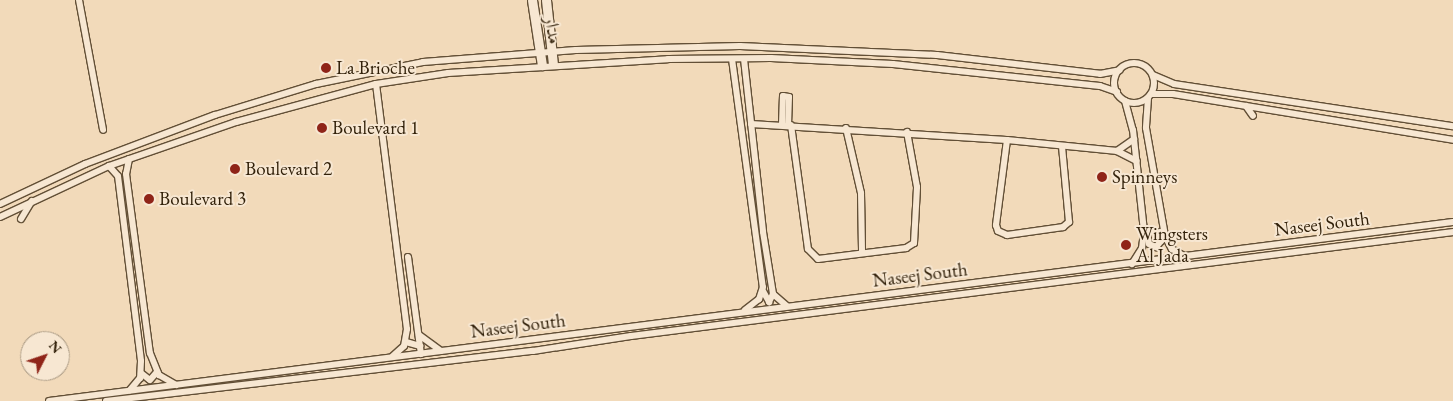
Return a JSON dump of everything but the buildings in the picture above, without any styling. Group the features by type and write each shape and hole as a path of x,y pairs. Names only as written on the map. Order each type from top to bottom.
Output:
{"street":[{"path":"79,0 103,130"},
{"name":"مدار","path":"532,0 542,65"},
{"name":"مدار","path":"546,0 554,64"},
{"path":"0,204 143,140 278,94 423,62 552,52 671,46 757,46 937,55 1100,74 1120,70 1138,63 1153,75 1170,83 1453,126"},
{"path":"732,59 763,290 767,301 772,300 773,294 744,59"},
{"path":"0,217 129,158 265,113 376,84 440,74 554,64 744,59 893,64 1100,86 1117,92 1125,100 1134,140 1144,224 1144,244 1132,264"},
{"path":"1117,92 1115,83 1120,70"},
{"path":"1153,75 1146,128 1161,215 1168,243 1187,257"},
{"path":"376,84 402,273 406,342 391,358"},
{"path":"1125,100 1139,102 1149,96 1173,94 1453,140"},
{"path":"1246,106 1253,116"},
{"path":"751,124 787,124 1007,140 1117,151 1137,161"},
{"path":"787,124 808,252 818,259 908,247 916,238 917,187 907,132"},
{"path":"846,128 861,193 862,254"},
{"path":"1007,140 996,225 1004,235 1061,228 1069,222 1062,146"},
{"path":"1117,151 1134,140"},
{"path":"129,158 126,171 150,353 157,372 166,381 177,385"},
{"path":"110,166 117,172 133,289 141,374 129,391"},
{"path":"117,172 120,169 126,171"},
{"path":"21,219 32,201"},
{"path":"1144,224 1149,244 1158,246 1161,241 1161,215"},
{"name":"Naseej South","path":"49,401 391,358 420,350 442,351 1453,222"},
{"path":"120,237 125,231"},
{"path":"106,401 540,350 631,336 1453,232"},
{"path":"408,257 420,350"},
{"path":"125,280 133,289"},
{"path":"744,311 756,303 763,290"},
{"path":"773,294 788,306"},
{"path":"418,334 427,344 442,351"},
{"path":"406,342 420,350"},
{"path":"141,374 150,380 157,372"}],"place":[{"name":"La Brioche","path":"326,68"},
{"name":"Boulevard 1","path":"322,128"},
{"name":"Boulevard 2","path":"235,169"},
{"name":"Spinneys","path":"1102,177"},
{"name":"Boulevard 3","path":"149,199"},
{"name":"Wingsters Al Jada","path":"1126,245"}]}
